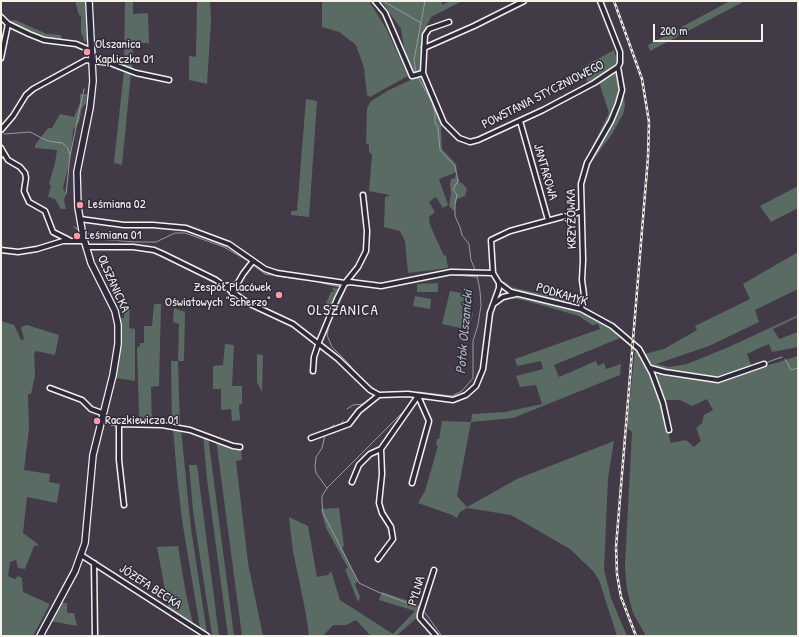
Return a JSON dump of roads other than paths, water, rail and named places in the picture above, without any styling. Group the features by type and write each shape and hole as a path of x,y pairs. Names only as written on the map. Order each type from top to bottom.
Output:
{"street":[{"name":"OLSZANICKA","path":"40,636 73,575 81,555 86,536 93,455 101,416 115,363 118,325 112,304 94,270 86,247 80,219 76,181 91,102 93,60 89,1"},
{"path":"375,1 385,13 412,76 423,73 425,35 429,29 449,22"},
{"path":"424,48 474,26 524,1"},
{"name":"POWSTANIA STYCZNIOWEGO","path":"423,73 444,123 463,140 473,141 520,121 589,86 618,67 620,63 620,52 600,1"},
{"path":"1,17 8,24 44,40 76,44 92,51"},
{"path":"1,58 8,24"},
{"path":"1,130 13,116 26,95 33,89 86,60 110,63 141,74 169,80"},
{"name":"KRZYŻÓWKA","path":"581,309 584,294 582,280 583,260 580,212 581,184 587,162 611,121 622,90 618,67"},
{"name":"JANTAROWA","path":"520,121 548,220 580,212"},
{"path":"1,155 2,149"},
{"path":"2,149 8,160 20,167 25,173 25,196 32,205 45,212 52,231 69,240"},
{"path":"313,371 314,357 319,342 345,283 358,267 366,251 367,231 363,195"},
{"path":"80,219 124,225 154,224 186,228 229,244 265,269 277,273 345,283 350,282 381,286 451,272 493,273"},
{"path":"86,247 133,247 154,250 216,280 232,293 248,303 293,324 319,342 347,366 364,386 379,395 418,396 453,400 466,395 476,386 483,369 487,328 499,283 493,273 491,240 510,230 548,220"},
{"path":"1,250 18,252 37,249 83,235"},
{"path":"232,293 253,262"},
{"name":"PODKAMYK","path":"499,283 506,289 519,294 581,309 612,326 639,349 650,368 663,403 669,430"},
{"path":"223,286 237,285"},
{"name":"PODKAMYK","path":"493,306 503,296 519,294"},
{"path":"650,368 665,372 718,380 764,364"},
{"path":"50,388 82,400 101,416 119,424 162,425 190,430 240,447"},
{"path":"311,438 349,424 359,412 379,395"},
{"path":"352,482 359,465 370,454 381,449 418,396"},
{"path":"412,483 429,421 418,396"},
{"path":"119,424 119,460 124,505"},
{"path":"378,559 393,539 389,522 382,513 380,503 382,474 381,449"},
{"name":"JÓZEFA BECKA","path":"81,555 207,636"},
{"path":"94,563 95,636"},
{"name":"PYLNA","path":"434,570 421,609 420,618 436,636"}],"waterway":[{"path":"383,1 421,23"},
{"name":"Potok Olszanicki","path":"416,72 414,60 425,1"},
{"name":"Potok Olszanicki","path":"418,77 432,102 435,113 435,122 438,128 440,150 455,166 458,181 453,189 457,195 455,216 462,235 469,244 471,260 476,272"},
{"path":"66,194 70,156 84,89"},
{"path":"4,134 30,132 48,141 62,143 67,147 70,154"},
{"path":"74,227 79,230"},
{"path":"86,232 97,239 135,242 156,242 175,233 185,233 224,247 250,262"},
{"path":"253,265 265,274 297,279"},
{"path":"456,275 477,277"},
{"name":"Potok Olszanicki","path":"418,392 452,396 462,391 473,378 473,341 478,325 481,305 477,275"},
{"path":"322,283 340,287"},
{"path":"372,287 386,287"},
{"path":"345,290 329,325 327,335 332,347 361,379"},
{"path":"765,363 782,357"},
{"path":"785,359 791,370 798,368"},
{"path":"368,385 374,389"},
{"name":"Potok Olszanicki","path":"413,398 410,405 327,488 322,496 322,502 323,513 359,583 378,592 421,608"},
{"path":"347,409 353,405 365,404"},
{"path":"330,428 334,425"},
{"path":"325,435 322,448 316,457 315,467 316,473 327,488"},
{"name":"Potok Olszanicki","path":"423,610 442,636"}],"railway":[{"path":"614,1 642,79 649,122 648,157 616,547 617,574 621,597 636,636"}],"place":[{"name":"Olszanica Kapliczka 01","path":"87,52"},
{"name":"Leśmiana 02","path":"80,205"},
{"name":"Leśmiana 01","path":"77,236"},
{"name":"Zespół Placówek Oświatowych \"Scherzo\"","path":"279,295"},
{"name":"Raczkiewicza 01","path":"97,421"}],"district":[{"name":"OLSZANICA","path":"343,311"}]}
